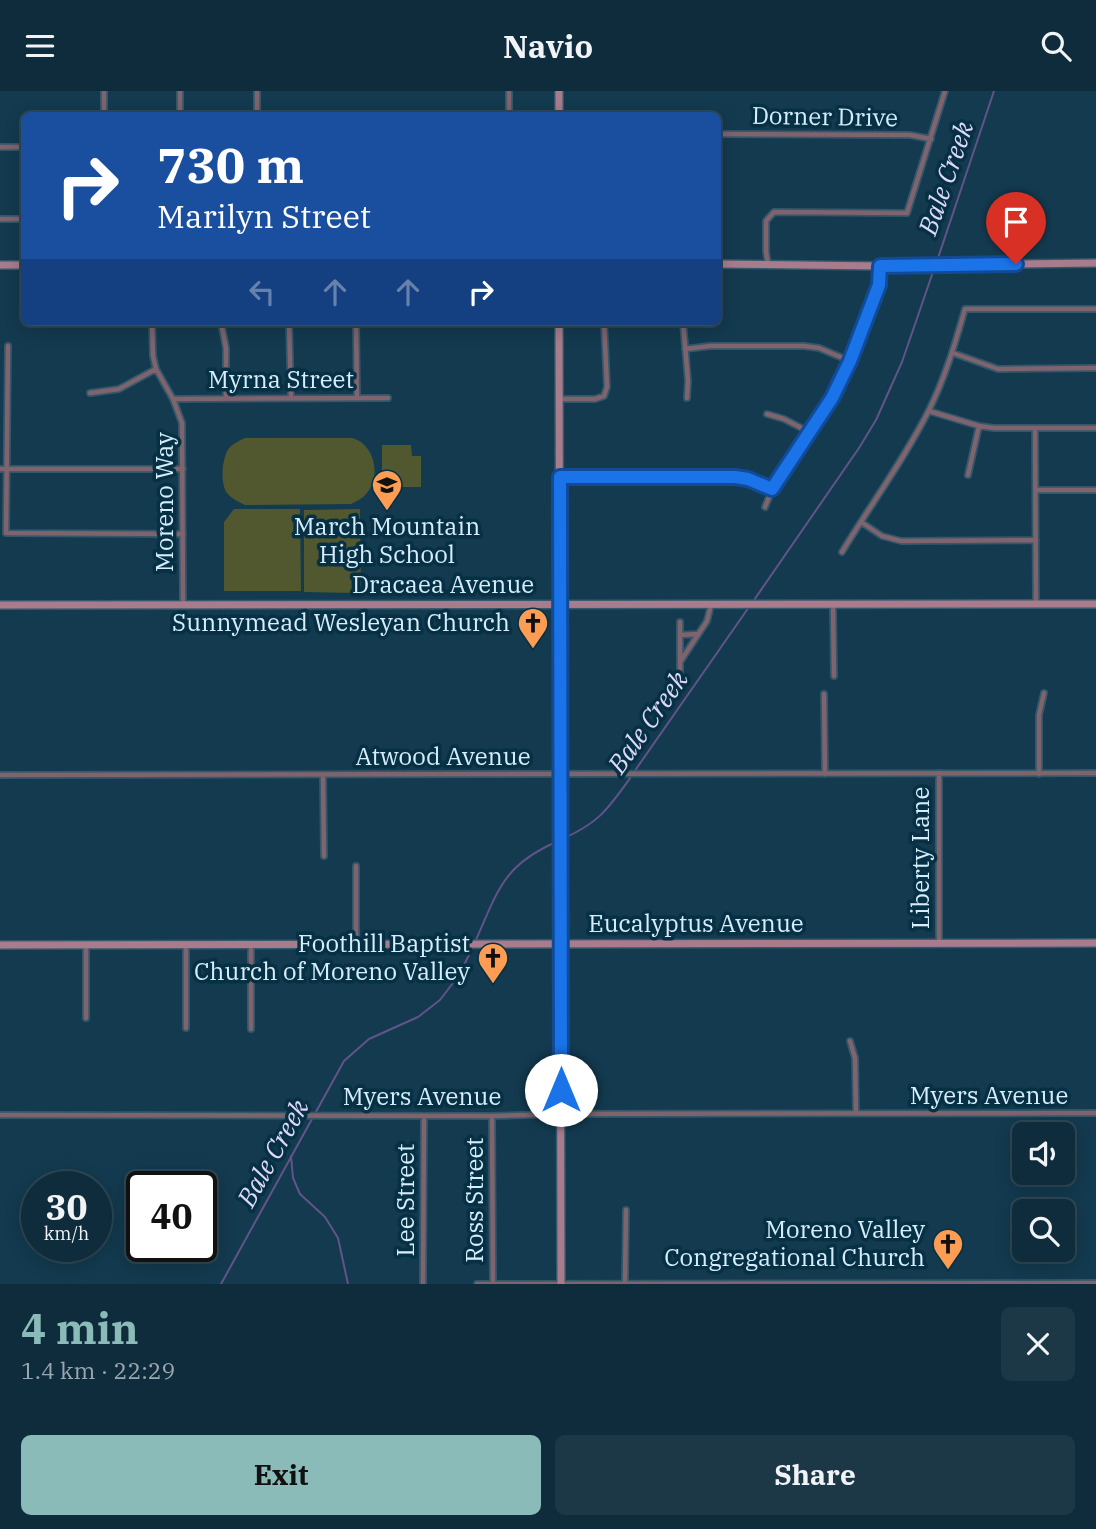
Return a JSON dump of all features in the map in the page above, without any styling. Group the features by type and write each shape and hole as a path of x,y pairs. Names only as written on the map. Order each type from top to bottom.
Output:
{"street":[{"path":"104,91 104,112"},
{"path":"180,91 180,112"},
{"path":"257,91 257,112"},
{"path":"509,91 509,112"},
{"path":"559,91 559,112"},
{"path":"768,264 766,222 774,212 907,213 945,91"},
{"name":"Dorner Drive","path":"721,134 910,135 931,139"},
{"path":"0,147 21,147"},
{"path":"0,219 21,219"},
{"path":"721,264 880,266 1096,263"},
{"path":"0,265 21,265"},
{"path":"765,507 772,489 832,398 850,361 879,285 880,266"},
{"path":"842,552 894,472 929,411 953,353 965,309 1096,309"},
{"name":"Moreno Way","path":"152,326 156,369 173,399 182,423 183,605"},
{"path":"222,326 226,348 226,397"},
{"path":"289,326 290,397"},
{"path":"356,326 357,397"},
{"path":"559,326 561,1284"},
{"path":"559,399 600,398 607,393 604,326"},
{"path":"683,326 687,398"},
{"path":"8,346 3,469 6,533 183,534"},
{"path":"685,349 804,346 819,348 850,361"},
{"path":"953,353 998,369 1096,368"},
{"path":"90,393 119,389 156,369"},
{"name":"Myrna Street","path":"173,399 388,398"},
{"path":"929,411 979,426 1096,428"},
{"path":"767,414 811,433"},
{"path":"968,474 979,426"},
{"path":"1035,428 1036,604"},
{"path":"3,469 183,469"},
{"path":"560,477 735,477 748,479 772,489"},
{"path":"1036,490 1096,490"},
{"path":"861,521 882,536 901,541 1035,540"},
{"path":"680,662 707,621 712,604"},
{"name":"Dracaea Avenue","path":"0,605 1096,604"},
{"path":"833,605 834,676"},
{"path":"680,622 680,675"},
{"path":"680,635 698,634"},
{"path":"1039,773 1039,715 1044,693"},
{"path":"824,694 825,774"},
{"name":"Liberty Lane","path":"939,773 939,944"},
{"name":"Atwood Avenue","path":"0,775 1096,773"},
{"path":"323,775 324,856"},
{"path":"356,866 356,944"},
{"name":"Eucalyptus Avenue","path":"0,945 1096,943"},
{"path":"86,945 86,1018"},
{"path":"187,945 187,1028"},
{"path":"251,945 251,1029"},
{"path":"850,1041 855,1058 856,1114"},
{"name":"Myers Avenue","path":"0,1115 1096,1113"},
{"name":"Lee Street","path":"424,1116 424,1284"},
{"name":"Ross Street","path":"492,1116 493,1284"},
{"path":"625,1283 626,1210"},
{"path":"477,1284 1096,1283"}],"green space":[{"path":"245,438 352,438 370,452 374,467 373,483 365,495 351,504 245,505 226,492 223,475 227,451 233,444"},
{"path":"382,445 411,445 412,456 421,456 421,487 382,487"},
{"path":"234,509 300,509 301,591 224,591 224,522"},
{"path":"360,509 361,586 354,593 304,592 304,510"}],"waterway":[{"name":"Bale Creek","path":"936,264 994,91"},
{"name":"Bale Creek","path":"752,603 876,420 902,362 934,269"},
{"name":"Bale Creek","path":"634,772 749,607"},
{"name":"Bale Creek","path":"562,839 602,814 631,777"},
{"name":"Bale Creek","path":"475,942 504,882 524,861 556,842"},
{"name":"Bale Creek","path":"221,1284 344,1061 369,1039 418,1017 440,1000 459,975 473,947"},
{"path":"291,1156 293,1178 300,1194 325,1217 338,1238 348,1284"}],"place":[{"name":"March Mountain High School","path":"387,512"},
{"name":"Sunnymead Wesleyan Church","path":"533,650"},
{"name":"Foothill Baptist Church of Moreno Valley","path":"493,985"},
{"name":"Moreno Valley Congregational Church","path":"948,1271"}],"route":[{"path":"561,1090 560,477 735,477 748,479 772,489 811,433 850,361 879,285 880,266 1016,264"}]}
